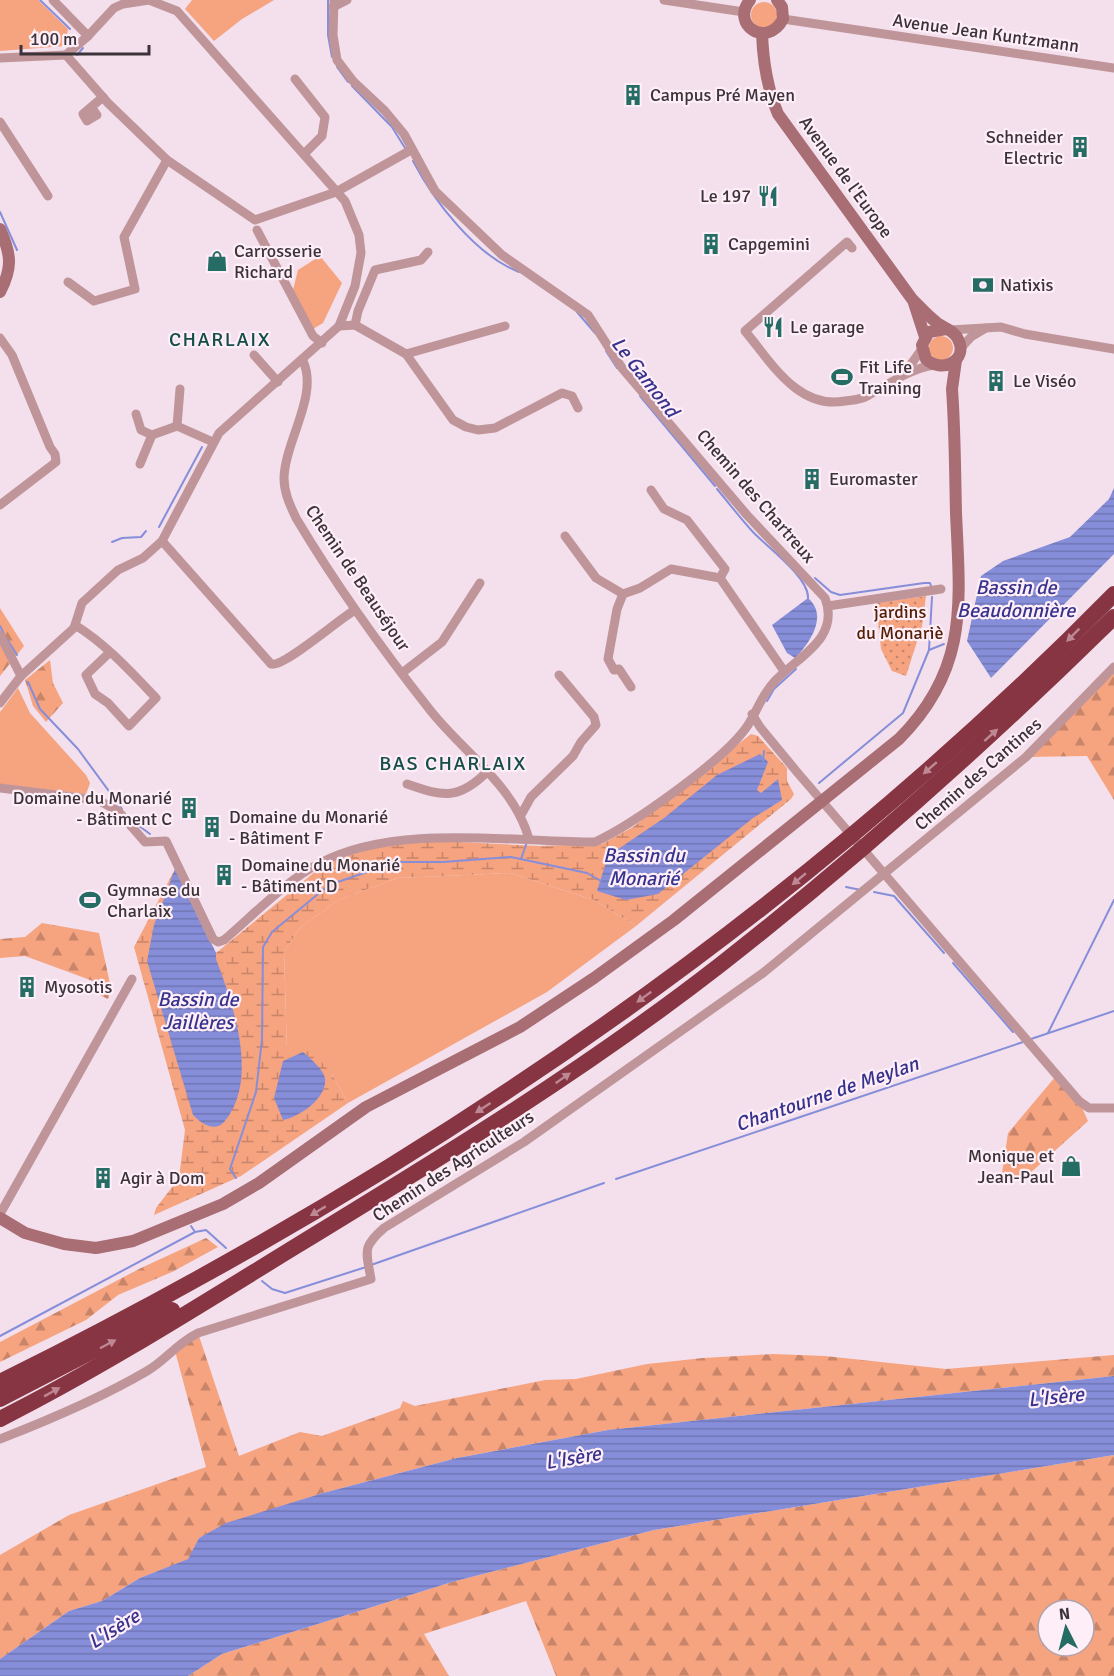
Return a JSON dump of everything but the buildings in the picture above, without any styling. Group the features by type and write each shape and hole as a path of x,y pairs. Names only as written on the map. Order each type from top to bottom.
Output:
{"highway":[{"path":"0,1382 92,1336 229,1262 458,1125 663,984 743,924 858,830 994,710 1114,594"},
{"path":"0,1419 111,1358 444,1156 535,1097 664,1007 720,965 863,848 1004,723 1114,617"},
{"path":"0,1399 169,1311 444,1156"}],"main road":[{"path":"750,0 744,12 748,26 762,33 774,30 783,19 782,7 777,0"},
{"name":"Avenue de l'Europe","path":"762,33 765,72 778,114 912,299 957,336 958,355"},
{"path":"0,229 10,259 9,274 0,292"},
{"name":"Avenue de l'Europe","path":"912,299 926,359 936,366 952,389"},
{"path":"923,343 934,329 948,329"},
{"path":"936,366 947,366 958,355"},
{"path":"0,1213 34,1234 64,1244 84,1247 121,1244 199,1215 243,1192 366,1107 537,1017 674,920 900,739 933,698 953,652 959,612 952,389 958,355"}],"street":[{"path":"53,0 88,36"},
{"path":"0,58 66,55 122,2 149,0 177,10 336,192 355,221 361,253 360,267 339,326 303,361 219,433 162,541 143,558 118,570 82,603 75,626 21,676 0,703"},
{"path":"333,3 346,0"},
{"path":"664,0 744,12"},
{"name":"Chemin des Chartreux","path":"333,3 333,35 337,60 353,81 398,126 435,192 502,255 588,315 622,368 747,515 825,598 828,606"},
{"name":"Avenue Jean Kuntzmann","path":"783,19 1114,68"},
{"path":"66,55 103,97 167,160 255,220 336,192 411,150"},
{"path":"295,79 300,82 325,117 322,136 304,154"},
{"path":"92,108 103,97"},
{"path":"0,122 48,196"},
{"path":"68,282 94,301 135,289 124,237 167,160"},
{"path":"257,230 313,336 322,343"},
{"path":"852,248 847,242 745,331 792,386 804,395 820,401 839,402 864,398 903,375 936,366"},
{"path":"355,325 358,311 375,270 421,260 428,252"},
{"path":"346,307 358,311"},
{"path":"339,326 355,325 406,354 453,420 466,427 478,430 495,428 561,393 572,396 578,408"},
{"path":"406,354 505,326"},
{"path":"958,355 971,337 988,326"},
{"path":"948,329 988,326 1114,349"},
{"path":"0,338 12,355 22,385 55,454 56,462 0,505"},
{"path":"903,375 923,343"},
{"path":"254,355 278,382"},
{"name":"Chemin de Beauséjour","path":"303,361 308,372 309,386 286,466 287,497 309,540 355,610 431,712 488,771 521,815 529,839"},
{"path":"177,426 180,388"},
{"path":"136,414 141,430 152,435 177,426 213,442"},
{"path":"140,464 152,435"},
{"path":"651,490 664,509 687,520 725,569 720,578"},
{"path":"565,537 596,578 623,594"},
{"path":"162,541 271,664 282,663 337,620 355,610"},
{"path":"631,687 619,669 614,670 608,659 617,609 623,594 640,588 671,569 720,578 784,671"},
{"name":"Chemin de Beauséjour","path":"402,673 442,642 480,583"},
{"path":"0,788 91,799 108,804 118,811 145,842 166,841 213,939 218,942 224,940 318,864 339,855 412,838 595,842 621,830 729,746 748,725 752,714 773,683 784,671 817,645 826,622 828,606 941,589"},
{"path":"75,626 109,652 156,698 129,726 108,703 95,694 86,675 109,652"},
{"path":"0,635 21,676"},
{"name":"Chemin des Cantines","path":"884,875 1026,757 1114,667"},
{"path":"521,815 531,797 573,756 581,742 596,725 594,717 559,675"},
{"path":"752,714 760,727 884,875 1079,1101 1089,1108 1114,1108"},
{"path":"407,784 429,792 460,793 471,788 488,771"},
{"name":"Chemin des Agriculteurs","path":"0,1438 33,1426 147,1371 174,1347 198,1333 371,1279 366,1248 384,1228 524,1142 673,1039 763,973 884,875"},
{"path":"0,1213 132,980"}],"green space":[{"path":"0,0 38,0 68,29 65,46 0,51"},
{"path":"192,0 274,0 242,19 214,41 185,9"},
{"path":"764,2 773,6 777,15 773,24 764,28 755,24 751,15 755,6"},
{"path":"320,256 342,283 323,323 313,329 293,290 298,270"},
{"path":"941,336 950,339 953,348 950,357 941,360 932,357 929,348 932,339"},
{"name":"jardins du Monariè","path":"926,596 922,626 906,676 892,671 881,649 876,603"},
{"path":"0,608 24,646 0,676"},
{"path":"50,660 53,683 63,703 46,722 33,706 25,680"},
{"path":"1114,667 1114,800 1087,756 1026,757"},
{"path":"18,688 30,713 86,775 90,783 86,794 0,784 0,712"},
{"path":"751,734 758,736 787,768 787,781 794,794 791,799 636,926 594,900 510,873 398,878 338,900 301,927 284,951 287,1052 307,1045 332,1074 348,1103 241,1176 154,1215 156,1208 179,1178 185,1130 134,947 175,869 216,953 327,862 391,843 419,840 539,846 602,844 633,827"},
{"name":"Bassin du Monarié","path":"510,873 594,900 636,926 547,992 348,1103 332,1074 287,1052 284,951 301,927 338,900 398,878"},
{"path":"42,923 99,933 111,988 108,999 95,993 93,981 25,956 0,958 0,939 25,937"},
{"path":"1056,1076 1079,1101 1088,1121 1028,1175 1001,1180 1008,1133"},
{"path":"206,1238 218,1247 172,1272 118,1295 86,1320 0,1362 0,1342 141,1268"},
{"path":"198,1333 239,1456 300,1432 322,1436 400,1408 403,1401 415,1406 545,1380 576,1379 647,1364 703,1358 773,1354 825,1356 946,1369 1114,1355 1114,1376 608,1430 457,1458 323,1493 226,1524 199,1538 189,1559 140,1578 102,1601 69,1611 0,1659 0,1555 69,1515 206,1467 174,1347"},
{"path":"1114,1455 1114,1676 556,1676 526,1601 424,1634 449,1676 188,1676 222,1654 452,1582 654,1530"}],"water":[{"name":"Bassin de Beaudonnière","path":"1114,488 1114,554 991,678 967,641 981,576 1003,561 1070,537 1109,499"},
{"path":"808,598 814,605 817,621 811,638 795,658 787,653 772,625"},
{"name":"Bassin du Monarié","path":"760,754 768,762 757,790 761,793 778,779 782,800 753,818 658,894 626,900 597,891 608,856 664,818 717,775"},
{"name":"Bassin de Jaillères","path":"175,869 216,953 240,1042 242,1064 235,1105 224,1122 216,1127 204,1124 193,1115 147,961 154,925"},
{"path":"303,1052 322,1071 325,1085 322,1093 304,1111 283,1120 274,1098 283,1061"},
{"name":"L'Isère","path":"1114,1376 1114,1455 654,1530 452,1582 222,1654 188,1676 0,1676 0,1659 69,1611 102,1601 140,1578 188,1559 199,1538 226,1523 323,1493 457,1458 608,1430"}],"waterway":[{"path":"40,0 70,29"},
{"name":"Le Gamond","path":"328,0 328,35 332,57"},
{"path":"77,55 83,48"},
{"name":"Le Gamond","path":"337,67 348,82"},
{"name":"Le Gamond","path":"352,86 392,127 405,148"},
{"name":"Le Gamond","path":"413,161 432,193 457,225 487,253 519,272"},
{"path":"0,212 17,250"},
{"name":"Le Gamond","path":"577,312 595,333"},
{"name":"Le Gamond","path":"606,351 617,368"},
{"name":"Le Gamond","path":"640,396 715,486"},
{"path":"159,527 202,447"},
{"name":"Le Gamond","path":"717,489 753,532 795,572 802,581 808,598"},
{"path":"112,542 122,538 141,537 146,531"},
{"path":"815,578 831,592 840,595 924,583 930,583 931,586"},
{"path":"929,650 932,597"},
{"path":"0,626 4,634"},
{"path":"7,639 17,655"},
{"path":"819,783 903,713 929,650 944,644"},
{"name":"Le Gamond","path":"767,701 774,689 796,669"},
{"path":"28,682 40,709 78,749 122,809"},
{"name":"Le Gamond","path":"763,761 764,751"},
{"path":"131,820 150,834"},
{"path":"521,859 527,842"},
{"path":"236,1178 230,1169 256,1092 262,1039 263,947 272,932 329,885 396,862 443,862 511,857 587,873 601,881"},
{"path":"846,887 861,890"},
{"path":"874,892 894,896 944,953"},
{"path":"1048,1033 1114,900"},
{"path":"953,963 1013,1032"},
{"path":"1031,1039 1114,1011"},
{"name":"Chantourne de Meylan","path":"616,1179 1023,1042"},
{"name":"Chantourne de Meylan","path":"371,1265 604,1183"},
{"name":"Chantourne de Meylan","path":"191,1226 195,1232"},
{"name":"Chantourne de Meylan","path":"0,1336 195,1232 206,1230 226,1248"},
{"name":"Chantourne de Meylan","path":"262,1281 272,1289 285,1293 366,1267"}],"place":[{"name":"Campus Pré Mayen","path":"633,95"},
{"name":"Schneider Electric","path":"1080,147"},
{"name":"Le 197","path":"768,196"},
{"name":"Capgemini","path":"711,244"},
{"name":"Carrosserie Richard","path":"217,261"},
{"name":"Natixis","path":"983,285"},
{"name":"Le garage","path":"773,327"},
{"name":"Fit Life Training","path":"842,377"},
{"name":"Le Viséo","path":"996,381"},
{"name":"Euromaster","path":"812,479"},
{"name":"Domaine du Monarié - Bâtiment C","path":"189,808"},
{"name":"Domaine du Monarié - Bâtiment F","path":"212,827"},
{"name":"Domaine du Monarié - Bâtiment D","path":"224,875"},
{"name":"Gymnase du Charlaix","path":"90,900"},
{"name":"Myosotis","path":"27,987"},
{"name":"Monique et Jean-Paul","path":"1071,1166"},
{"name":"Agir à Dom","path":"103,1178"}],"district":[{"name":"CHARLAIX","path":"220,339"},
{"name":"BAS CHARLAIX","path":"453,763"}]}
